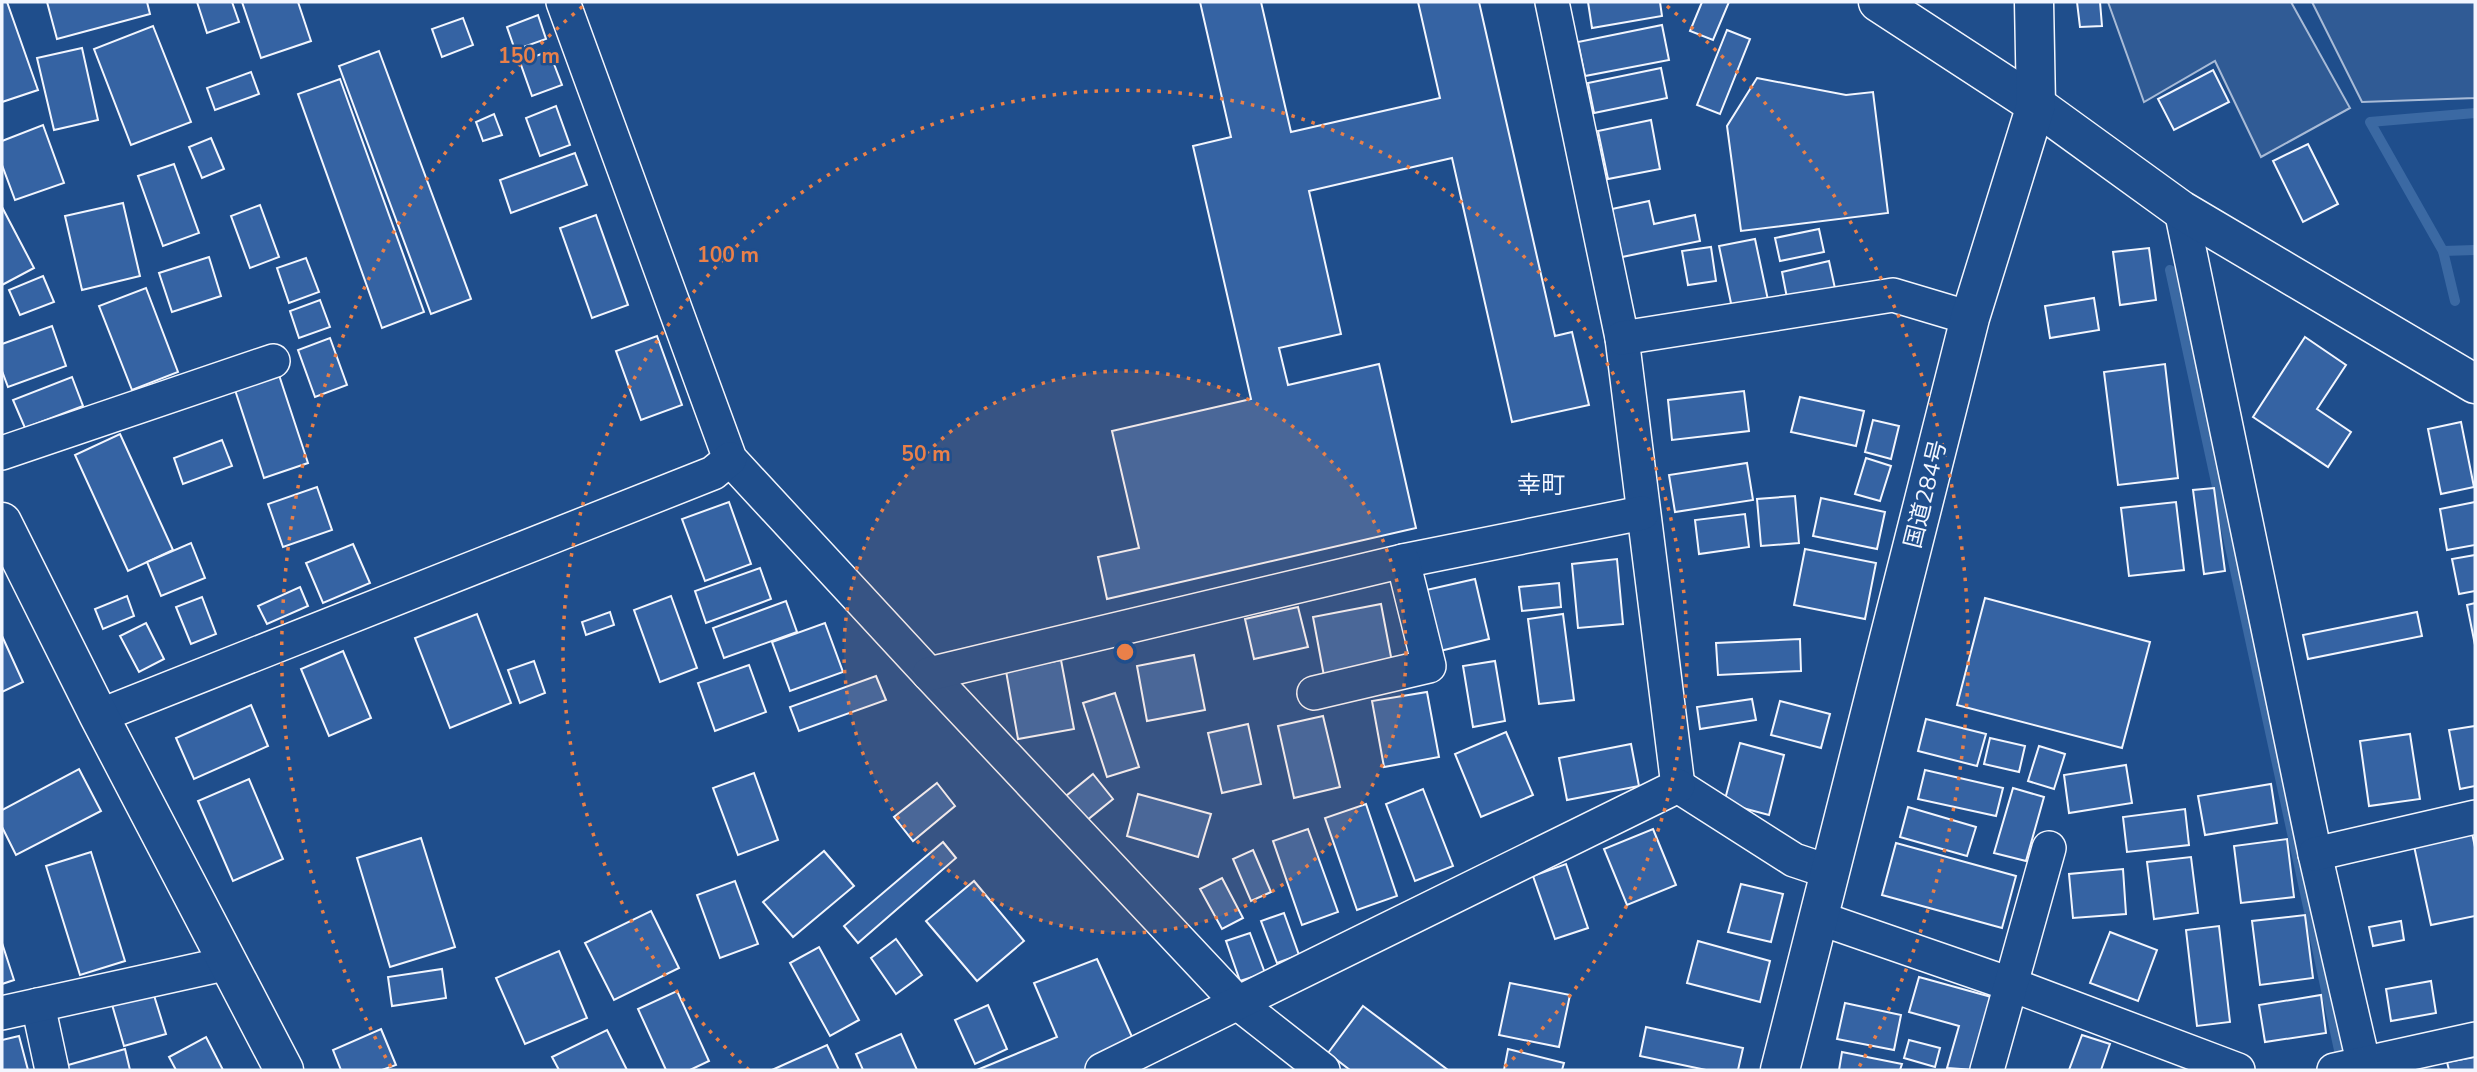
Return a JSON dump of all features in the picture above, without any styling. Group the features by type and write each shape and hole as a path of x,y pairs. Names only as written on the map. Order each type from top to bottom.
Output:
{"main road":[{"path":"1878,2 2036,105 2181,210 2475,384"},
{"name":"国道284号","path":"1780,1070 1970,318 2036,105 2034,2"},
{"path":"2,522 99,716 285,1070"}],"street":[{"path":"562,2 730,458 1239,1004 1323,1070"},
{"path":"1552,2 1622,338 1678,786 1794,860 1830,872"},
{"path":"2181,210 2315,854 2354,1069 2475,1039"},
{"path":"1622,338 1893,295 1970,318"},
{"path":"2,453 273,360"},
{"path":"99,716 713,473 730,458"},
{"path":"929,674 1403,561 1642,513"},
{"path":"1314,693 1429,666 1403,561"},
{"path":"1102,1070 1678,786"},
{"path":"2315,854 2475,817"},
{"path":"1987,1070 2049,848"},
{"path":"1819,918 2010,984 2238,1070"},
{"path":"2,1013 229,963"},
{"path":"38,1005 52,1070"}],"shaded area":[{"path":"2108,2 2291,2 2350,108 2261,157 2215,61 2144,102"},
{"path":"2312,2 2475,2 2475,98 2362,102"}],"building":[{"path":"2,2 7,2 38,90 2,102"},
{"path":"47,2 147,2 150,14 57,39"},
{"path":"197,2 232,2 239,22 207,33"},
{"path":"242,2 298,2 311,41 261,58"},
{"path":"1200,2 1261,2 1291,132 1440,98 1418,2 1479,2 1555,336 1572,332 1589,405 1512,422 1452,158 1309,191 1341,334 1279,348 1288,385 1379,364 1416,528 1107,599 1098,557 1139,548 1112,431 1251,399 1193,146 1231,137"},
{"path":"1588,2 1660,2 1662,16 1592,28"},
{"path":"1702,2 1729,2 1713,40 1690,31"},
{"path":"2077,2 2100,2 2102,26 2080,27"},
{"path":"538,15 546,39 515,50 507,27"},
{"path":"463,18 473,45 442,57 432,29"},
{"path":"1662,25 1669,60 1585,76 1578,42"},
{"path":"153,26 191,122 131,145 94,49"},
{"path":"1727,30 1750,39 1720,114 1697,105"},
{"path":"82,48 98,120 54,130 37,58"},
{"path":"379,51 471,299 431,314 339,66"},
{"path":"549,51 562,85 532,96 520,62"},
{"path":"1661,68 1667,98 1594,113 1588,83"},
{"path":"2213,70 2229,102 2174,130 2158,99"},
{"path":"251,72 259,94 215,110 207,88"},
{"path":"1757,78 1846,95 1873,92 1888,213 1741,231 1727,126"},
{"path":"340,79 424,312 382,328 298,94"},
{"path":"556,106 570,145 540,156 526,118"},
{"path":"494,114 502,135 483,141 476,122"},
{"path":"1651,120 1660,169 1608,179 1598,131"},
{"path":"43,125 64,183 15,200 2,165 2,141"},
{"path":"211,138 224,169 202,178 189,147"},
{"path":"2308,144 2338,204 2303,222 2273,161"},
{"path":"575,153 587,185 511,213 500,180"},
{"path":"174,164 199,233 163,246 138,176"},
{"path":"1649,201 1654,224 1695,215 1700,241 1622,257 1612,209"},
{"path":"123,203 140,276 82,290 65,216"},
{"path":"260,205 279,257 250,268 231,216"},
{"path":"2,207 34,268 2,285"},
{"path":"596,215 628,305 592,318 560,228"},
{"path":"1819,229 1824,252 1780,261 1775,238"},
{"path":"1755,239 1768,300 1732,308 1719,246"},
{"path":"1711,247 1716,281 1688,285 1682,251"},
{"path":"2149,248 2156,300 2120,305 2113,252"},
{"path":"209,257 221,296 172,312 159,273"},
{"path":"306,258 319,292 289,303 277,268"},
{"path":"1829,261 1836,293 1788,303 1782,272"},
{"path":"43,276 54,302 20,315 9,290"},
{"path":"146,288 178,372 132,390 99,306"},
{"path":"2094,298 2099,330 2050,338 2045,306"},
{"path":"320,300 330,327 299,338 290,311"},
{"path":"52,326 66,366 8,387 2,371 2,344"},
{"path":"657,336 682,405 641,420 616,351"},
{"path":"2305,337 2346,365 2317,409 2351,432 2328,467 2253,417"},
{"path":"330,338 347,385 315,397 298,350"},
{"path":"2165,364 2178,478 2118,485 2104,372"},
{"path":"279,375 308,463 264,478 235,390"},
{"path":"72,377 83,406 25,428 13,400"},
{"path":"1744,391 1749,431 1672,440 1668,400"},
{"path":"1800,397 1864,411 1856,446 1791,432"},
{"path":"1873,420 1899,426 1891,459 1865,452"},
{"path":"2461,422 2474,487 2441,494 2428,429"},
{"path":"120,434 173,550 128,571 75,455"},
{"path":"222,440 232,466 183,484 174,458"},
{"path":"1866,458 1891,466 1880,501 1855,494"},
{"path":"1747,463 1753,500 1675,512 1669,475"},
{"path":"317,487 332,530 283,547 268,504"},
{"path":"2214,488 2225,571 2204,574 2193,490"},
{"path":"1795,496 1799,543 1761,546 1757,499"},
{"path":"1821,498 1885,512 1877,549 1813,536"},
{"path":"729,502 751,564 705,581 682,519"},
{"path":"2176,502 2184,570 2129,576 2121,508"},
{"path":"2475,502 2475,545 2447,550 2440,509"},
{"path":"1745,514 1749,547 1699,554 1695,520"},
{"path":"191,543 205,578 161,596 147,562"},
{"path":"353,544 370,583 323,603 306,563"},
{"path":"1805,549 1876,563 1865,619 1794,605"},
{"path":"2475,555 2475,591 2459,594 2452,559"},
{"path":"1617,559 1623,624 1578,628 1572,564"},
{"path":"760,568 771,599 706,623 695,591"},
{"path":"1475,579 1489,639 1436,652 1422,591"},
{"path":"1559,583 1561,607 1522,611 1519,587"},
{"path":"300,587 308,606 267,624 258,606"},
{"path":"127,596 134,616 103,629 95,609"},
{"path":"671,596 697,668 660,682 634,610"},
{"path":"202,597 216,634 191,644 176,607"},
{"path":"1985,598 2150,642 2122,748 1957,705"},
{"path":"786,601 797,632 724,658 713,628"},
{"path":"2475,603 2475,645 2467,605"},
{"path":"1381,604 1392,662 1324,676 1313,617"},
{"path":"1298,607 1308,647 1254,659 1245,619"},
{"path":"610,612 614,625 586,635 582,622"},
{"path":"2417,612 2422,636 2308,659 2303,635"},
{"path":"477,614 511,703 450,728 415,638"},
{"path":"1563,614 1574,700 1539,704 1528,619"},
{"path":"146,623 164,659 139,672 120,636"},
{"path":"825,623 843,672 790,691 772,642"},
{"path":"2,636 23,682 2,692"},
{"path":"1800,639 1801,671 1718,675 1716,643"},
{"path":"343,651 371,718 329,736 301,669"},
{"path":"1194,655 1205,710 1147,721 1137,666"},
{"path":"1061,660 1074,729 1018,739 1006,671"},
{"path":"534,661 545,693 520,703 508,670"},
{"path":"1495,661 1505,721 1473,727 1463,666"},
{"path":"749,665 766,712 715,731 698,683"},
{"path":"876,676 886,700 799,731 790,707"},
{"path":"1427,692 1439,757 1384,767 1372,701"},
{"path":"1115,693 1139,767 1107,777 1083,703"},
{"path":"1752,699 1756,720 1700,729 1697,707"},
{"path":"1780,701 1830,714 1821,748 1771,735"},
{"path":"251,705 268,746 194,779 176,738"},
{"path":"1323,716 1340,787 1294,798 1278,726"},
{"path":"1926,719 1986,734 1977,766 1918,751"},
{"path":"1248,724 1261,784 1222,793 1208,733"},
{"path":"2475,726 2475,786 2460,789 2449,730"},
{"path":"1506,732 1533,795 1481,817 1455,754"},
{"path":"2410,734 2420,799 2369,806 2360,741"},
{"path":"1990,738 2025,746 2019,772 1984,764"},
{"path":"1740,743 1784,755 1769,815 1724,803"},
{"path":"1631,744 1639,786 1567,800 1559,758"},
{"path":"2039,746 2065,754 2054,789 2028,781"},
{"path":"2126,765 2132,803 2069,813 2064,775"},
{"path":"79,769 101,811 16,855 2,827 2,810"},
{"path":"1925,770 2003,788 1996,816 1918,799"},
{"path":"754,773 778,840 738,855 713,788"},
{"path":"1093,774 1113,799 1086,821 1066,796"},
{"path":"249,779 283,859 233,881 198,801"},
{"path":"937,783 955,806 913,841 894,817"},
{"path":"2271,784 2277,823 2205,835 2198,796"},
{"path":"2013,788 2044,797 2026,861 1994,853"},
{"path":"1423,789 1453,866 1415,881 1386,804"},
{"path":"1138,794 1211,814 1198,857 1127,836"},
{"path":"1366,804 1397,896 1357,910 1325,818"},
{"path":"1908,807 1976,827 1967,856 1900,837"},
{"path":"2185,809 2189,845 2127,852 2123,817"},
{"path":"1308,829 1338,912 1302,925 1273,841"},
{"path":"1653,829 1676,885 1627,905 1604,849"},
{"path":"2472,833 2475,847 2475,916 2431,925 2414,846"},
{"path":"421,838 455,947 390,967 357,858"},
{"path":"2287,839 2294,897 2241,903 2234,846"},
{"path":"943,842 956,858 858,943 844,926"},
{"path":"1896,843 2016,876 2002,928 1882,895"},
{"path":"1253,850 1271,892 1251,901 1233,859"},
{"path":"824,851 854,886 793,937 763,902"},
{"path":"91,852 125,961 80,975 46,866"},
{"path":"2191,857 2198,913 2154,919 2147,862"},
{"path":"1566,864 1588,928 1555,939 1533,876"},
{"path":"2123,869 2126,914 2073,918 2069,874"},
{"path":"1222,878 1243,918 1222,929 1200,889"},
{"path":"735,881 758,944 720,958 697,895"},
{"path":"974,881 1024,941 977,981 926,921"},
{"path":"1741,884 1783,894 1771,942 1728,932"},
{"path":"651,911 679,968 614,1000 585,943"},
{"path":"1284,913 1299,955 1277,963 1261,921"},
{"path":"2305,915 2313,978 2260,985 2252,921"},
{"path":"2401,921 2404,940 2373,946 2369,927"},
{"path":"2219,926 2230,1022 2197,1026 2186,930"},
{"path":"2110,932 2157,950 2138,1001 2090,983"},
{"path":"1250,933 1265,973 1240,981 1226,941"},
{"path":"896,939 922,975 896,994 871,958"},
{"path":"1698,941 1770,961 1760,1002 1687,983"},
{"path":"2,943 14,980 2,984"},
{"path":"819,947 859,1020 830,1036 790,963"},
{"path":"559,951 587,1018 525,1044 496,978"},
{"path":"1097,959 1137,1048 1087,1070 977,1070 1057,1037 1034,983"},
{"path":"442,969 446,998 392,1006 388,977"},
{"path":"1919,977 1995,998 1975,1070 1947,1068 1959,1026 1909,1012"},
{"path":"2431,981 2436,1013 2391,1021 2386,989"},
{"path":"1510,983 1570,995 1559,1047 1499,1035"},
{"path":"152,989 166,1034 124,1046 111,1001"},
{"path":"677,991 709,1061 690,1070 666,1070 638,1009"},
{"path":"2321,995 2326,1033 2265,1042 2259,1005"},
{"path":"1845,1003 1901,1015 1894,1050 1837,1039"},
{"path":"988,1005 1007,1049 975,1064 955,1020"},
{"path":"1363,1006 1448,1070 1350,1070 1328,1053"},
{"path":"1646,1027 1743,1048 1738,1070 1706,1070 1640,1056"},
{"path":"381,1029 396,1065 382,1070 341,1070 333,1050"},
{"path":"607,1030 627,1070 559,1070 552,1057"},
{"path":"901,1034 917,1070 863,1070 856,1054"},
{"path":"2082,1035 2110,1044 2101,1070 2069,1070"},
{"path":"19,1036 28,1070 2,1070 2,1040"},
{"path":"206,1037 223,1070 176,1070 169,1057"},
{"path":"1909,1040 1940,1048 1935,1067 1904,1058"},
{"path":"827,1045 839,1070 772,1070"},
{"path":"125,1049 130,1070 62,1070 61,1067"},
{"path":"1508,1049 1564,1063 1562,1070 1504,1070"},
{"path":"1842,1052 1902,1064 1900,1070 1839,1070"},
{"path":"2475,1057 2475,1070 2449,1070 2447,1062"}],"waterway":[{"path":"2455,301 2443,251 2370,122 2475,113"},
{"path":"2443,251 2475,250"},
{"path":"2170,270 2342,1064"}],"district":[{"name":"幸町","path":"1541,485"}]}
